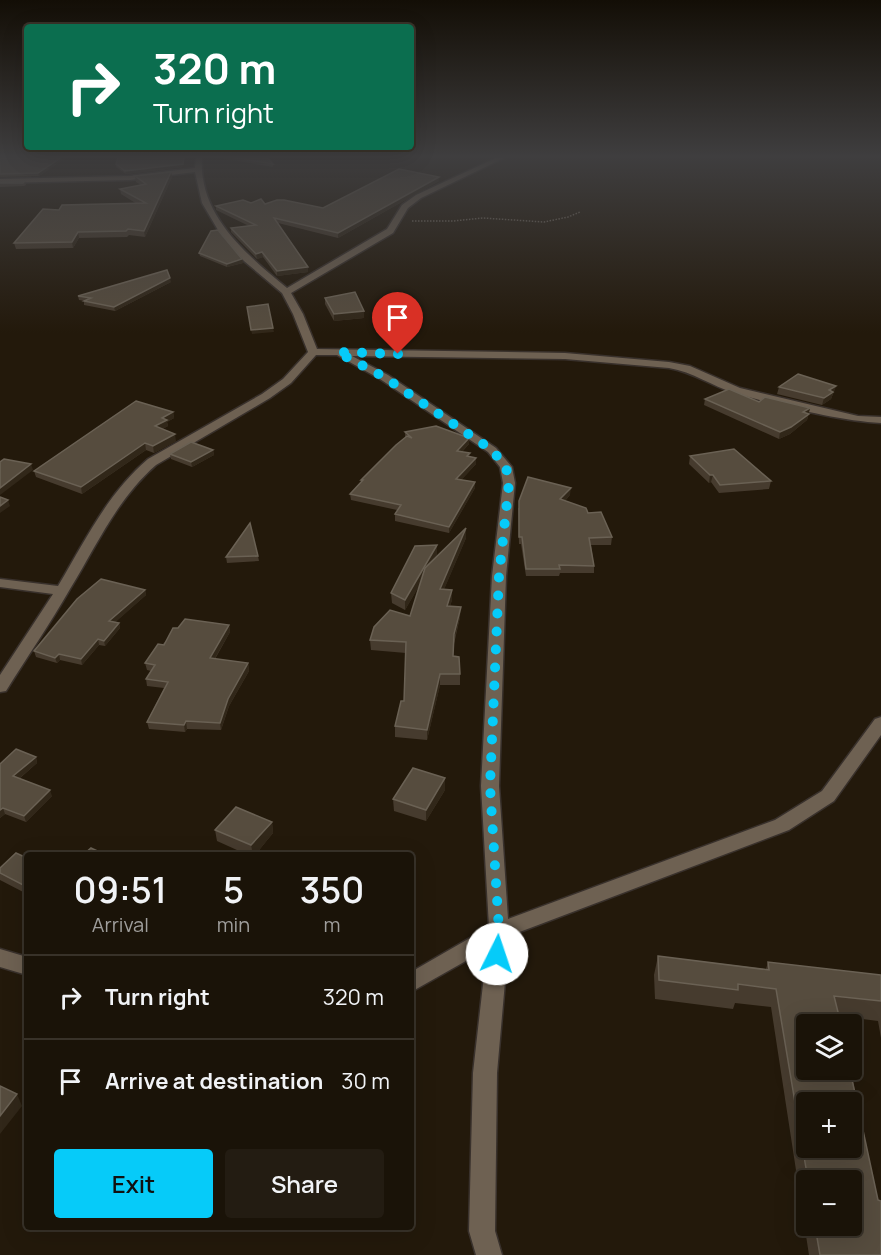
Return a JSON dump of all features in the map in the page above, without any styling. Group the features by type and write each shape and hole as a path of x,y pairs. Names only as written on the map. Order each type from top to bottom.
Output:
{"street":[{"path":"213,216 222,230 248,259 286,292 298,314 313,352"},
{"path":"286,292 343,256 390,231 399,221 400,216"},
{"path":"0,687 62,591 116,501 137,473 266,396 287,381 313,352 565,356 669,365 686,368 735,390 858,419 881,420"},
{"path":"337,352 384,377 492,450 506,467 509,483 499,576 490,786 499,931 485,1073 482,1231 489,1255"},
{"path":"0,583 62,591"},
{"path":"414,981 499,931 782,825 828,796 881,723"},
{"path":"0,958 24,965"}],"path":[{"path":"399,221 460,221 486,218 542,223 573,216"}],"building":[{"path":"37,216 151,216 144,231 128,229 126,231 78,232 72,242 14,243"},
{"path":"236,216 369,216 338,233 274,218 308,267 277,271 262,252 256,254 231,228 256,225"},
{"path":"218,230 242,259 227,264 199,253 211,231"},
{"path":"167,270 170,278 114,307 84,301 91,298 78,296"},
{"path":"355,292 364,311 334,314 325,298"},
{"path":"268,304 273,328 251,330 247,307"},
{"path":"798,374 836,386 829,390 833,392 824,398 779,387"},
{"path":"729,389 759,402 765,397 810,408 803,412 809,414 780,432 705,399"},
{"path":"136,401 173,412 162,418 167,420 155,426 175,434 153,446 145,443 81,487 34,471"},
{"path":"436,426 469,438 457,451 470,453 467,456 476,458 456,479 475,482 449,527 395,514 401,505 350,494 396,445 407,436 412,438 405,432"},
{"path":"191,442 213,450 191,462 170,454"},
{"path":"734,449 771,481 720,485 713,475 710,475 690,456"},
{"path":"4,459 31,464 0,488 0,462"},
{"path":"528,477 571,488 560,499 586,508 588,513 601,512 612,537 589,538 594,566 559,565 560,569 526,569 522,537 519,537 519,501"},
{"path":"0,497 8,500 0,506"},
{"path":"250,523 258,556 226,557"},
{"path":"466,528 440,589 452,590 447,606 461,607 454,634 453,656 459,657 460,674 440,674 427,730 395,726 401,701 404,701 406,642 370,640 374,627 390,610 410,616 425,568"},
{"path":"437,545 405,600 391,593 415,546"},
{"path":"101,579 145,590 109,621 119,623 104,641 98,639 81,659 59,654 55,658 34,651 77,599"},
{"path":"185,619 229,625 210,658 248,663 228,699 220,723 186,721 184,725 147,722 168,682 146,679 155,665 145,663 158,644 164,645 173,628 178,628"},
{"path":"16,749 36,757 13,776 50,790 24,816 3,808 0,810 0,764"},
{"path":"413,768 445,778 426,810 393,799"},
{"path":"236,807 272,822 251,845 215,830"},
{"path":"91,848 100,852 86,852"},
{"path":"16,853 24,857 24,885 0,873 0,868"},
{"path":"658,956 769,970 768,962 881,975 881,1001 834,996 838,1014 796,1014 796,1080 852,1080 855,1092 796,1092 796,1108 776,989 738,984 738,990 659,980"},
{"path":"0,1086 17,1094 0,1116"},
{"path":"862,1126 878,1200 881,1201 881,1255 820,1255 817,1236 862,1236 862,1170 806,1170 804,1158 862,1158"}],"route":[{"path":"398,354 337,352 384,377 492,450 506,467 509,483 499,576 490,786 499,931 497,954"}]}
